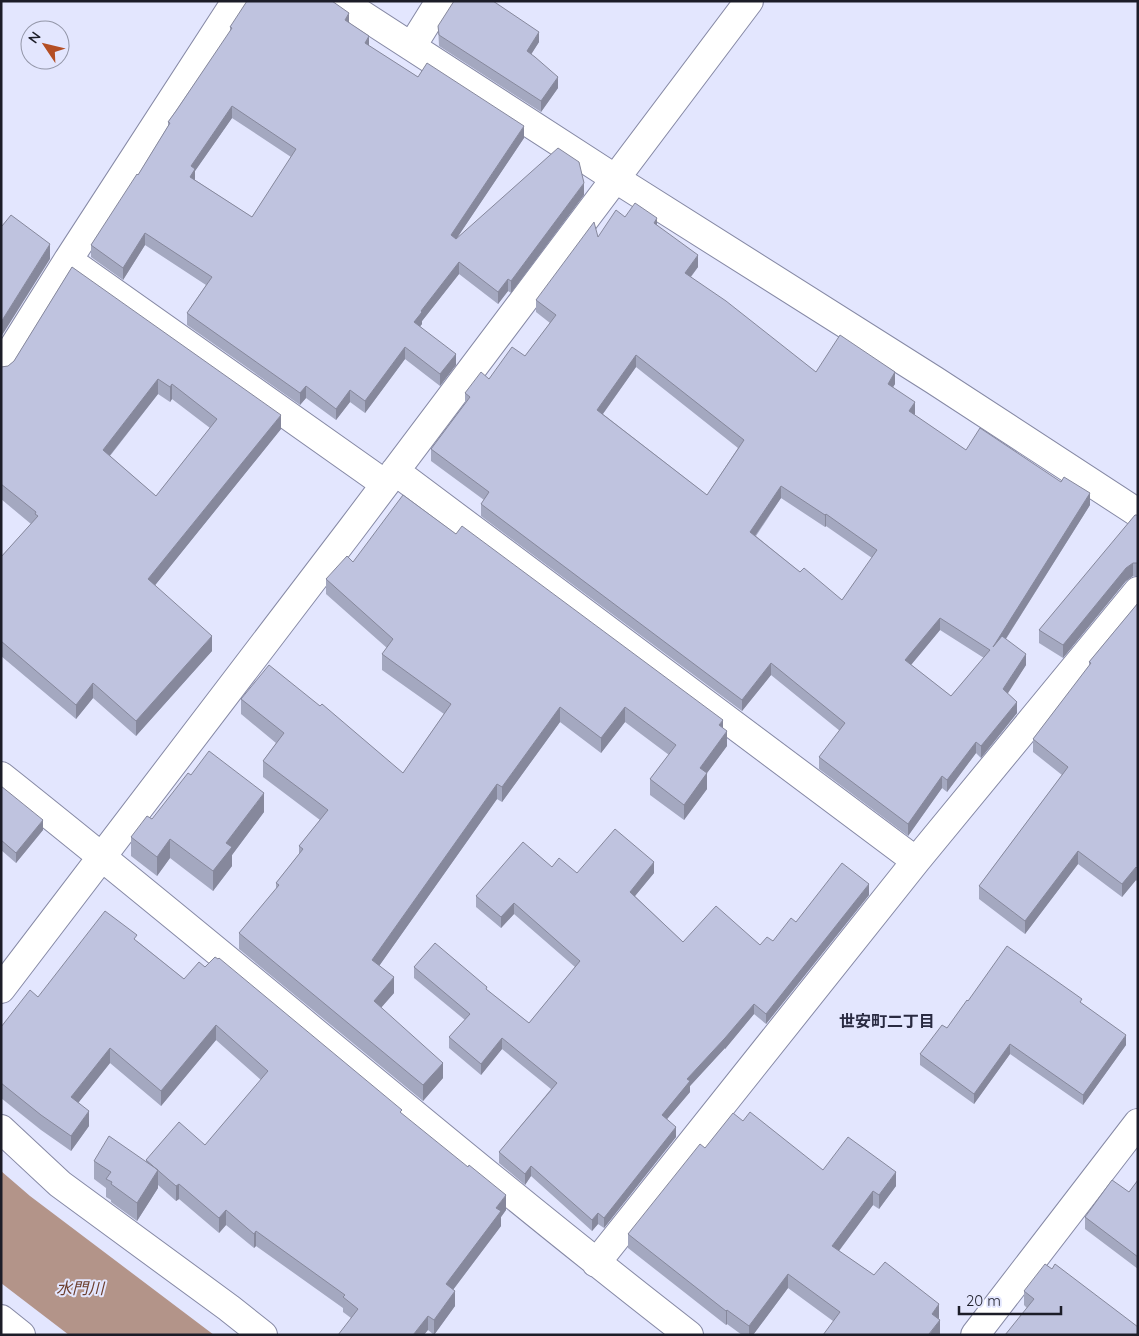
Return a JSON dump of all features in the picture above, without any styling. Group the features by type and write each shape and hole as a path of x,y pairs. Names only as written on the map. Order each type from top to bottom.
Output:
{"street":[{"path":"1,367 236,1"},
{"path":"341,1 616,179 934,380 1138,513"},
{"path":"412,46 440,1"},
{"path":"1,989 390,478 749,1"},
{"path":"68,260 390,478 916,861"},
{"path":"596,1263 916,861 1138,591"},
{"path":"1,776 102,856 596,1263 689,1335"},
{"path":"1,1129 60,1184 263,1335"},
{"path":"975,1335 1134,1135"},
{"path":"1,1319 21,1335"}],"water":[{"name":"水門川","path":"1,1171 30,1196 214,1335 69,1335 1,1283"}],"building":[{"path":"247,1 332,1 349,13 345,20 369,36 365,43 418,77 427,63 524,126 451,235 456,239 558,148 579,162 584,183 511,281 508,279 498,292 459,262 421,311 414,322 456,354 440,374 405,347 365,401 350,390 336,409 306,386 300,393 187,313 212,277 145,233 123,268 91,245 138,175 170,123 168,122 232,28 230,27","holes":["232,106 296,149 252,217 190,177 195,169 191,166"]},
{"path":"454,1 493,1 539,32 527,51 558,77 541,101 439,35 438,26"},
{"path":"635,203 657,218 654,223 698,255 685,273 726,301 816,372 840,335 895,372 888,384 915,402 909,411 966,450 980,428 1061,482 1064,477 1090,493 993,647 1002,636 1026,654 1003,689 1017,702 981,746 976,742 947,780 942,776 908,824 819,757 845,723 771,663 742,700 481,504 489,492 431,449 470,397 465,393 481,372 489,379 512,347 525,356 556,315 536,300 594,222 598,237 616,210 625,217","holes":["636,355 744,440 707,495 597,410","781,486 826,514 877,550 842,600 804,568 800,572 750,532","940,618 990,650 951,696 905,660"]},
{"path":"11,215 50,244 1,322 1,225"},
{"path":"72,267 281,415 148,579 212,636 136,721 93,683 76,705 1,641 1,557 38,516 35,514 36,512 1,484 1,367 8,366 14,361","holes":["158,379 170,387 172,384 217,419 156,496 103,450"]},
{"path":"403,495 456,534 462,526 723,720 719,725 727,731 700,768 707,773 684,805 650,779 676,745 625,707 601,738 560,707 502,787 497,784 372,960 394,977 374,1001 443,1063 423,1085 239,933 279,885 276,883 303,849 299,846 328,810 263,761 284,733 241,699 269,665 320,706 322,704 403,773 451,704 382,654 393,639 326,579 347,556 353,562"},
{"path":"1135,515 1138,515 1138,563 1133,563 1126,568 1063,645 1039,630"},
{"path":"1138,603 1138,869 1136,867 1122,884 1078,851 1025,921 979,886 1068,767 1033,739 1091,663 1089,662"},
{"path":"209,751 264,793 226,843 232,847 213,871 170,839 157,857 131,837 147,816 152,819 188,773 191,775"},
{"path":"1,786 43,820 16,853 1,840"},
{"path":"615,829 654,862 630,892 683,942 716,906 760,945 767,937 773,941 791,918 796,922 842,863 869,884 766,1014 754,1004 687,1079 690,1081 662,1115 676,1127 604,1218 598,1213 592,1220 531,1166 525,1174 499,1152 557,1083 502,1038 481,1064 449,1037 470,1014 414,967 435,943 487,987 486,989 529,1023 580,961 514,903 501,917 476,896 523,842 552,867 559,858 577,873"},
{"path":"105,911 137,935 134,939 184,979 199,962 205,967 215,957 219,958 402,1110 400,1112 506,1195 496,1208 501,1211 446,1284 455,1291 434,1320 428,1316 413,1335 338,1335 358,1309 343,1297 345,1295 256,1231 254,1234 226,1210 219,1218 179,1184 176,1186 146,1160 179,1122 205,1145 268,1071 216,1025 161,1091 110,1048 71,1097 89,1111 71,1136 1,1083 1,1027 30,990 38,997"},
{"path":"1007,946 1082,999 1080,1002 1126,1035 1083,1095 1010,1044 974,1094 920,1054 942,1025 947,1028"},
{"path":"750,1112 823,1170 848,1137 896,1172 879,1195 873,1191 832,1246 874,1275 885,1262 939,1304 932,1314 940,1320 929,1334 931,1335 823,1335 840,1312 788,1274 749,1326 726,1311 628,1234 700,1144 705,1148 733,1113 743,1121"},
{"path":"109,1136 158,1170 137,1203 111,1184 112,1182 106,1179 111,1172 94,1161"},
{"path":"1112,1180 1129,1192 1138,1180 1138,1257 1085,1217"},
{"path":"1045,1264 1052,1269 1055,1264 1138,1327 1138,1335 1005,1335 1034,1299 1024,1291"}],"district":[{"name":"世安町二丁目","path":"887,1021"}]}
